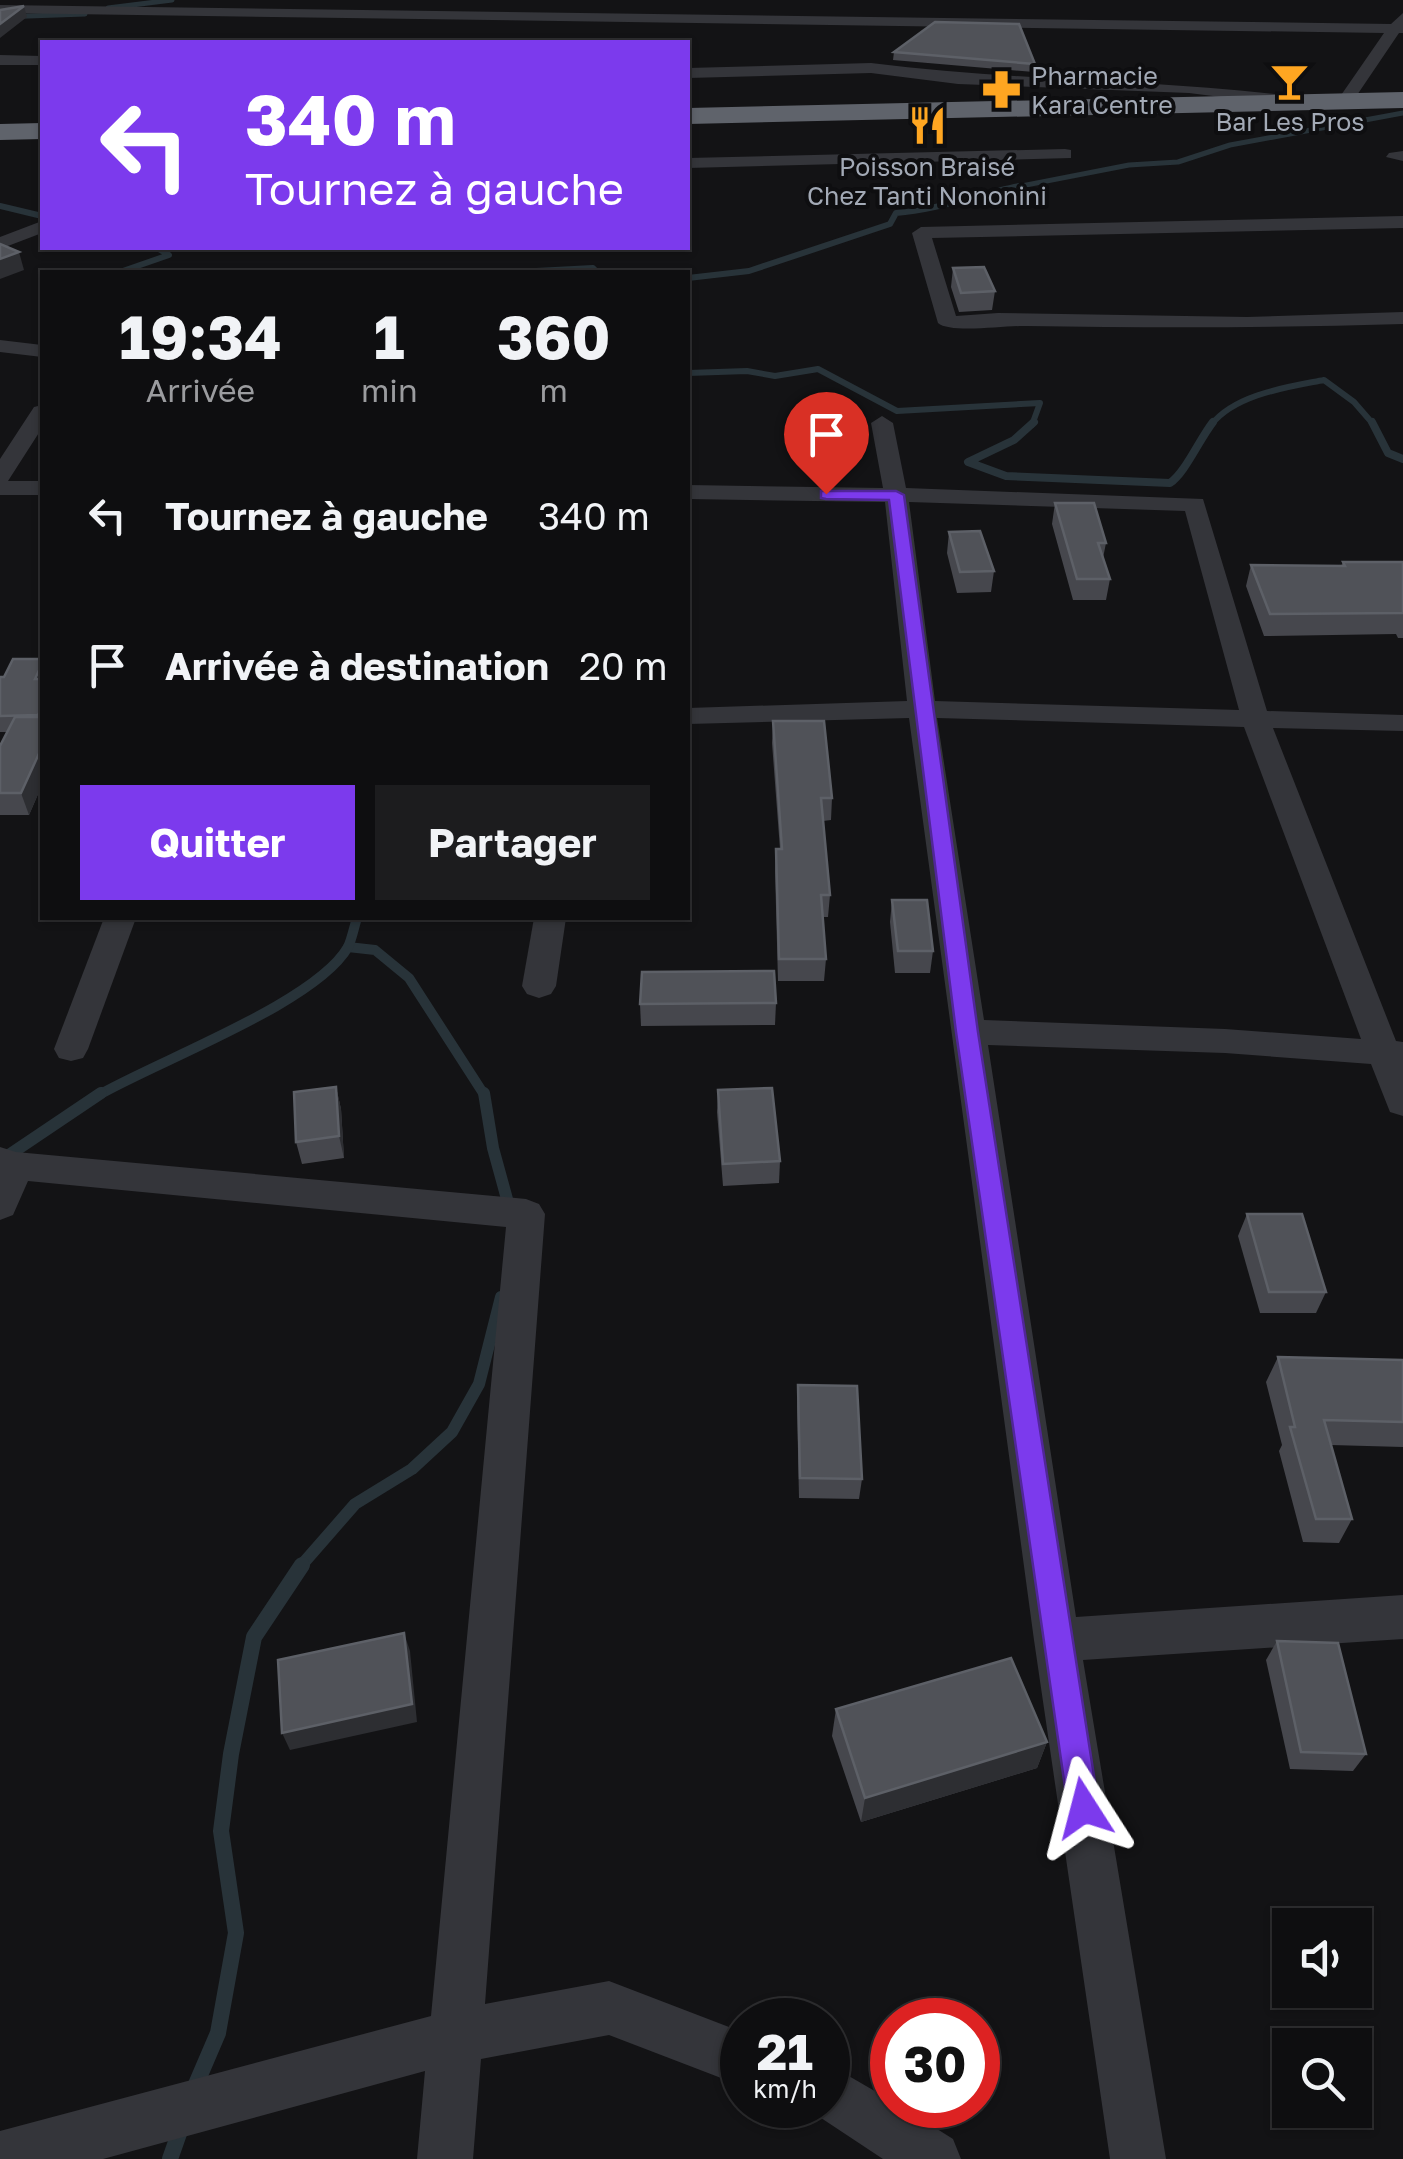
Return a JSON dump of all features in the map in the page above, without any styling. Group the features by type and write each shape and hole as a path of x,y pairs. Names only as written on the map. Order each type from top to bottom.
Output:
{"highway":[{"path":"690,116 1403,100"},
{"path":"0,132 40,131"}],"street":[{"path":"0,8 12,0"},
{"path":"318,14 334,0"},
{"path":"678,19 686,0"},
{"path":"775,22 804,0"},
{"path":"0,8 775,22 1400,25"},
{"path":"899,45 942,11"},
{"path":"1155,25 1168,12"},
{"path":"1346,101 1400,25"},
{"path":"871,68 885,57"},
{"path":"0,60 40,61"},
{"path":"690,73 871,68 958,79 1189,88 1292,101"},
{"path":"690,162 1064,154"},
{"path":"1403,222 921,233 948,323 998,319 1247,323 1403,318"},
{"path":"0,243 40,229"},
{"path":"0,346 40,351"},
{"path":"0,476 40,415"},
{"path":"882,423 896,495 967,1032 1138,2159"},
{"path":"0,488 40,488"},
{"path":"690,492 1195,504 1255,718 1393,1053 1403,1104"},
{"path":"690,716 922,709 1403,722"},
{"path":"71,1048 119,920"},
{"path":"539,986 550,920"},
{"path":"967,1032 1225,1041 1393,1053"},
{"path":"5,1178 526,1214 445,2159"},
{"path":"1057,1640 1403,1617"},
{"path":"0,2158 453,2037 608,2008 720,2051"},
{"path":"850,2104 933,2159"}],"building":[{"path":"24,6 0,24 0,10"},
{"path":"935,22 1019,24 1035,64 894,52"},
{"path":"0,244 19,252 0,259"},
{"path":"984,267 995,291 961,293 953,268"},
{"path":"1055,503 1094,503 1106,543 1098,543 1110,579 1077,579"},
{"path":"980,531 994,571 960,572 949,532"},
{"path":"1343,562 1403,562 1403,613 1270,614 1251,565 1345,566"},
{"path":"13,659 40,659 35,679 40,679 38,715 0,716 0,677 4,677"},
{"path":"15,717 40,717 40,751 21,793 0,793 0,746"},
{"path":"773,721 824,721 832,798 821,798 830,895 821,895 826,959 779,959 776,849 782,849"},
{"path":"892,900 927,900 933,951 898,951"},
{"path":"774,971 776,1003 640,1004 642,972"},
{"path":"336,1087 339,1136 296,1142 294,1092"},
{"path":"772,1088 780,1161 723,1164 718,1090"},
{"path":"1247,1214 1302,1214 1326,1292 1269,1292"},
{"path":"1278,1357 1403,1360 1403,1422 1324,1420 1352,1519 1316,1519 1290,1427 1295,1427"},
{"path":"798,1385 857,1386 862,1479 800,1478"},
{"path":"404,1633 412,1704 282,1733 278,1660"},
{"path":"1277,1641 1338,1643 1366,1754 1301,1752"},
{"path":"1011,1658 1047,1742 865,1798 836,1709"}],"waterway":[{"path":"108,8 172,0"},
{"path":"0,17 85,14"},
{"path":"1011,188 1129,165 1178,162 1230,145 1403,113"},
{"path":"1011,188 1019,186"},
{"path":"690,278 749,271 890,224 896,213 1011,188"},
{"path":"1006,189 1011,188"},
{"path":"0,206 40,216"},
{"path":"126,270 169,255 160,250"},
{"path":"555,270 595,270"},
{"path":"690,373 747,371 775,376 818,369 897,411 1040,403 1033,423"},
{"path":"1211,425 1221,414 1248,399 1324,380 1354,402 1373,424"},
{"path":"1033,423 1014,440 968,462 1006,476 1170,483 1211,425"},
{"path":"1373,424 1388,453 1403,459"},
{"path":"348,947 356,920"},
{"path":"97,1096 270,1010 304,989 348,947"},
{"path":"348,947 375,950 409,978 484,1095"},
{"path":"0,1161 101,1093"},
{"path":"484,1095 493,1148 510,1210"},
{"path":"300,1567 355,1504 412,1469 452,1432 479,1384 501,1297"},
{"path":"194,2089 218,2033 236,1933 221,1831 231,1754 254,1637 302,1565"},
{"path":"170,2159 182,2125"}],"place":[{"name":"Bar Les Pros","path":"1290,81"},
{"name":"Pharmacie Kara Centre","path":"1001,90"},
{"name":"Poisson Braisé Chez Tanti Nononini","path":"927,126"}],"route":[{"path":"826,494 896,495 967,1032 1084,1808"}]}
